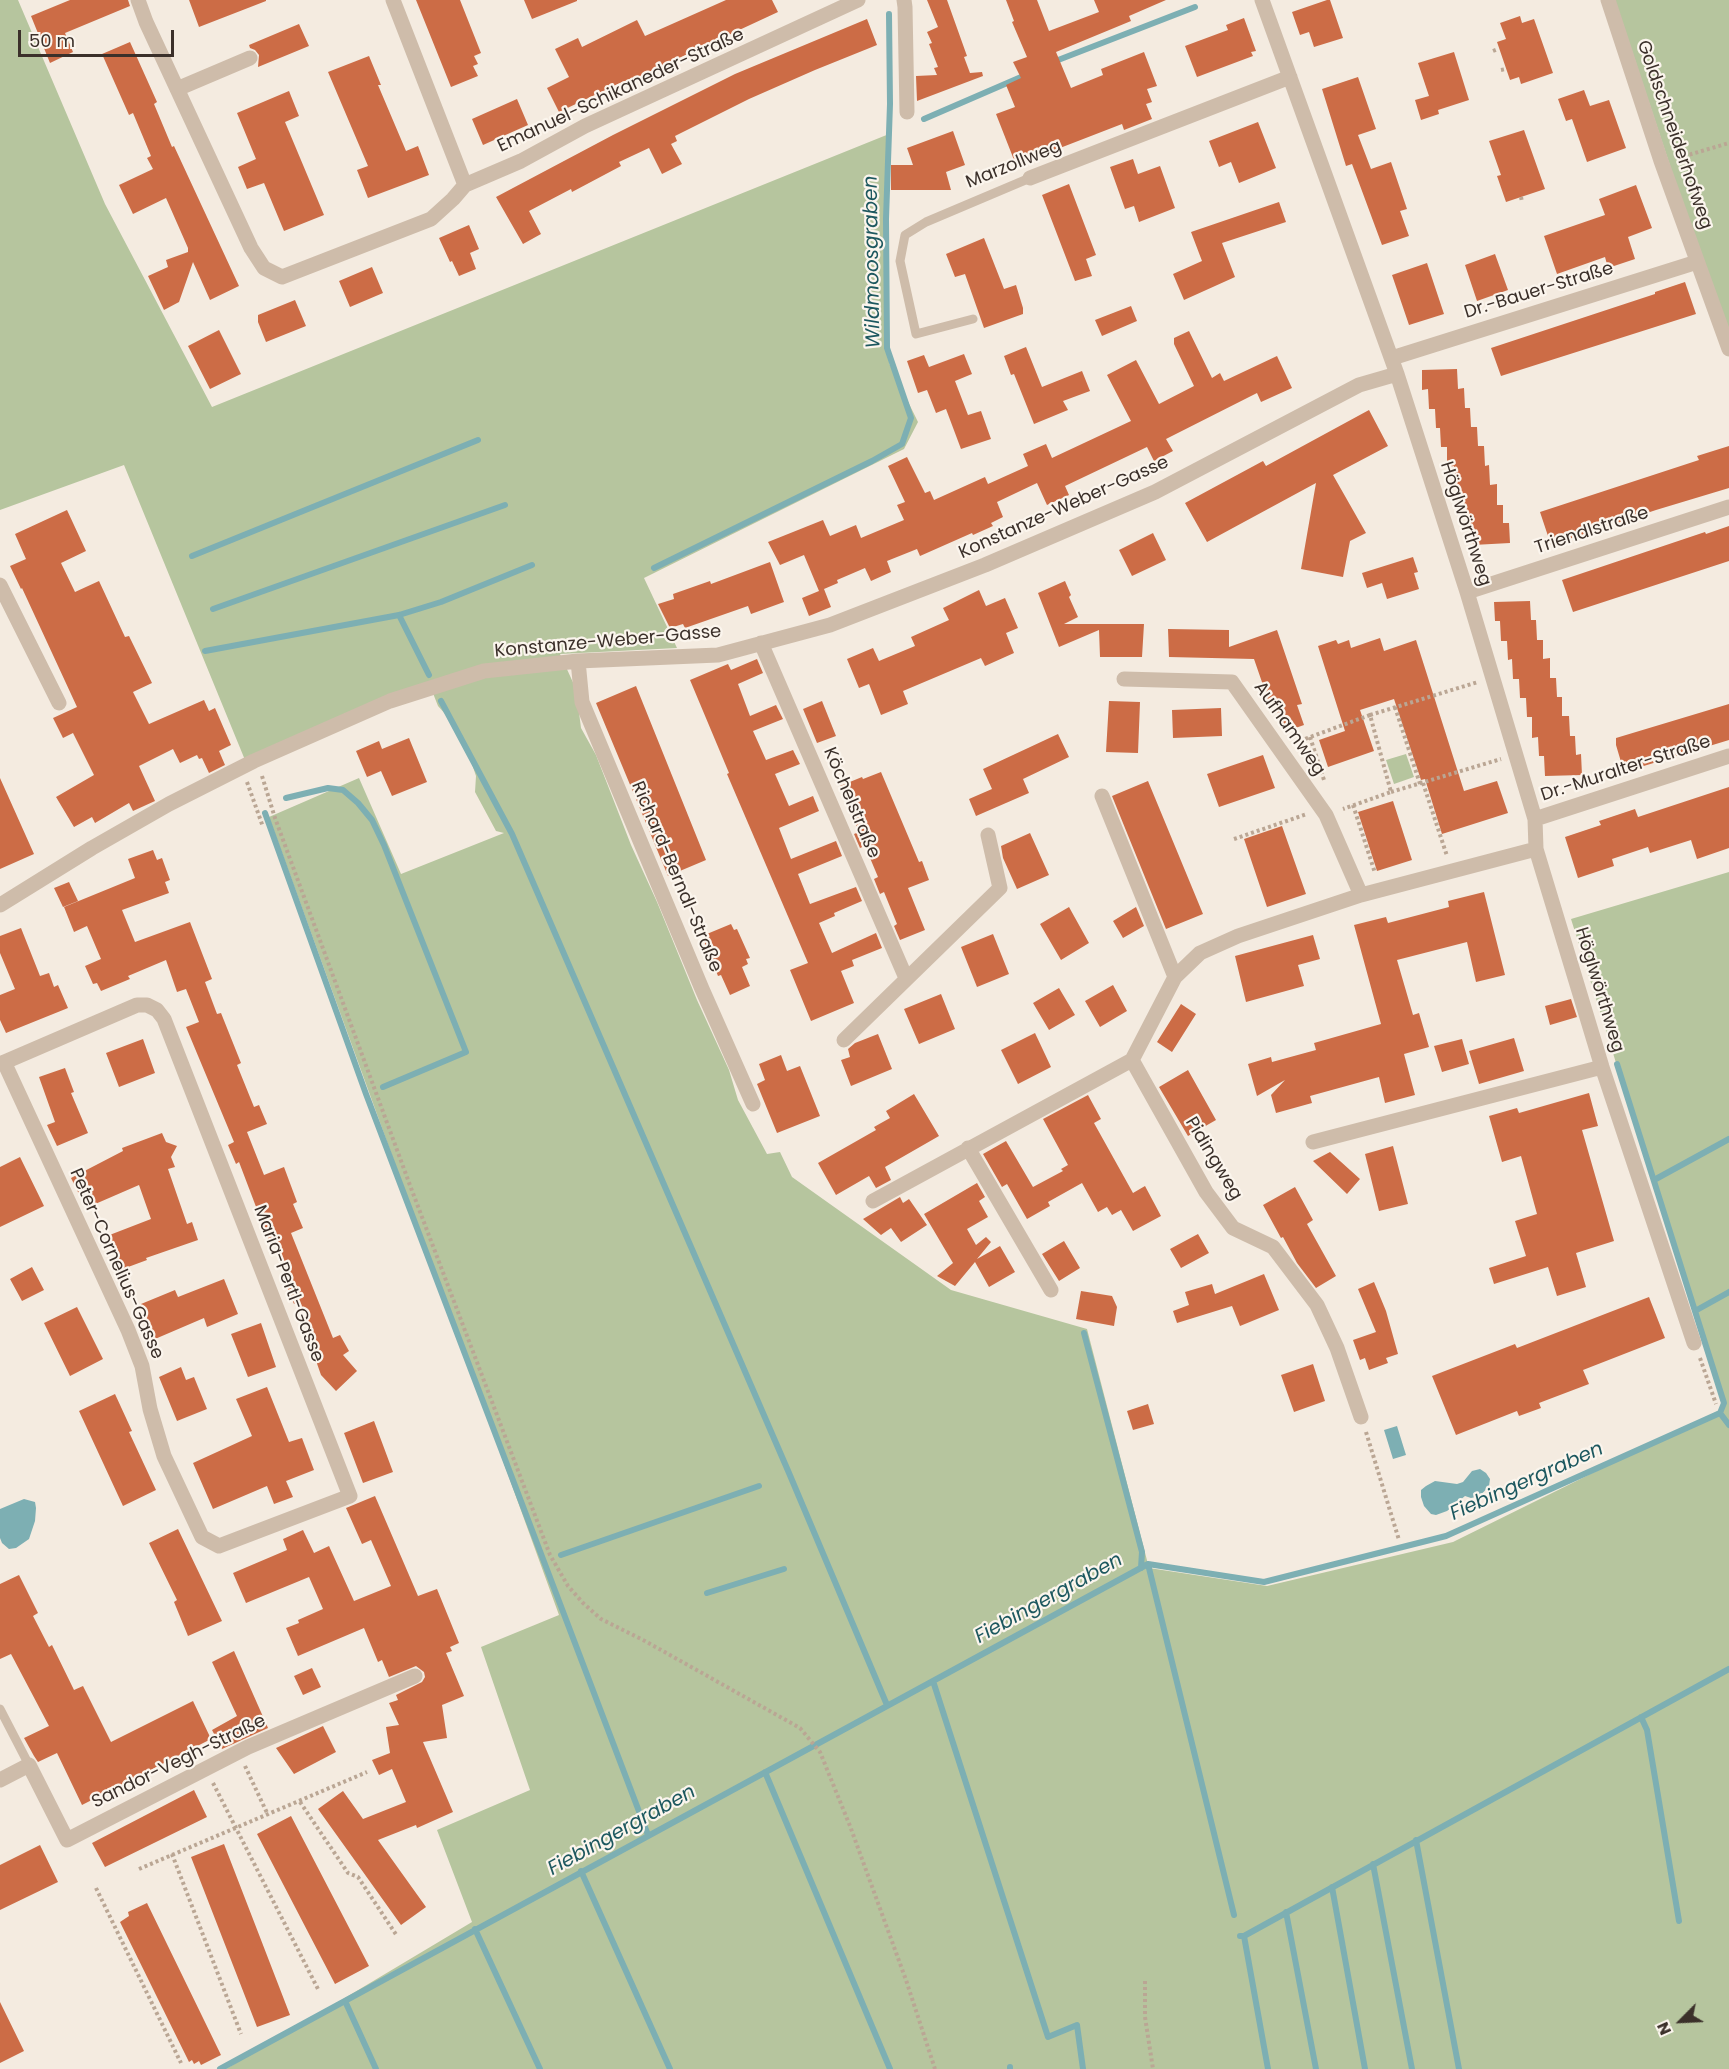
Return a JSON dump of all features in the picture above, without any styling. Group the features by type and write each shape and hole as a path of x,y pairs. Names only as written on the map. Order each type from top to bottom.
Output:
{"street":[{"path":"138,0 146,22 251,248 264,268 282,277 430,219 465,185 393,0"},
{"name":"Emanuel-Schikaneder-Straße","path":"465,185 521,161 585,126 858,0"},
{"path":"904,0 906,7 907,112"},
{"name":"Höglwörthweg","path":"1262,0 1392,358 1467,592 1535,819 1536,849 1602,1067 1695,1343"},
{"name":"Goldschneiderhofweg","path":"1608,0 1661,161 1729,349"},
{"path":"177,89 250,58"},
{"name":"Marzollweg","path":"1030,178 1290,77"},
{"name":"Dr.-Bauer-Straße","path":"1392,358 1697,262"},
{"name":"Konstanze-Weber-Gasse","path":"0,905 169,804 254,761 390,701 484,671 578,662 718,655 830,625 986,565 1155,492 1359,385 1397,374"},
{"name":"Triendlstraße","path":"1467,592 1729,507"},
{"path":"0,585 59,703"},
{"name":"Köchelstraße","path":"761,643 906,978"},
{"name":"Richard-Berndl-Straße","path":"578,662 582,702 753,1104"},
{"name":"Aufhamweg","path":"1124,679 1232,682 1324,812 1361,895"},
{"name":"Dr.-Muralter-Straße","path":"1535,819 1729,756"},
{"path":"1102,796 1175,977"},
{"path":"844,1040 1000,888 988,835"},
{"path":"873,1201 1132,1060 1175,977 1200,953 1238,936 1361,895 1536,849"},
{"name":"Maria-Pertl-Gasse","path":"2,1063 137,1005 147,1005 157,1010 164,1019 350,1496 284,1523"},
{"name":"Pidingweg","path":"1132,1060 1206,1192 1233,1228 1273,1247 1317,1305 1336,1347 1361,1417"},
{"name":"Peter-Cornelius-Gasse","path":"2,1063 128,1330 142,1366 150,1409 164,1456 202,1537 219,1546 284,1523"},
{"name":"Höglwörthweg","path":"1313,1142 1602,1067"},
{"path":"968,1148 1051,1290"},
{"name":"Sandor-Vegh-Straße","path":"29,1766 68,1840 238,1752 415,1676"},
{"path":"0,1780 29,1766"}],"lane":[{"name":"Marzollweg","path":"973,319 916,334 900,261 905,235 926,222 1030,178"},
{"path":"0,1709 29,1766"}],"path":[{"path":"1661,161 1691,155 1729,143"},
{"path":"1279,748 1492,677"},
{"path":"1395,708 1447,857"},
{"path":"1370,716 1391,792"},
{"path":"1310,737 1327,791"},
{"path":"1233,839 1516,755"},
{"path":"1500,760 1503,770"},
{"path":"254,761 262,776 275,818 411,1188 496,1414 555,1562 568,1586 601,1619 645,1641 800,1728 820,1752 850,1826 906,1980 935,2069"},
{"path":"237,770 247,782 262,827"},
{"path":"1353,805 1377,878"},
{"path":"1437,860 1458,854"},
{"path":"1695,1343 1716,1404"},
{"path":"1361,1417 1399,1540"},
{"path":"238,1752 268,1815"},
{"path":"205,1769 319,1991"},
{"path":"139,1869 367,1772"},
{"path":"300,1802 348,1873 358,1877 397,1936"},
{"path":"172,1854 241,2034"},
{"path":"96,1888 181,2063"},
{"path":"1145,1982 1145,2017 1153,2069"}],"green space":[{"path":"0,0 18,0 105,204 212,407 889,134 889,363 918,422 904,449 644,578 677,648 560,654 576,689 581,728 596,755 631,845 729,1070 738,1100 767,1154 780,1152 792,1177 951,1290 1087,1329 1149,1568 1267,1586 1453,1542 1724,1408 1571,919 1729,872 1729,2069 226,2069 472,1922 437,1830 530,1790 481,1647 559,1615 269,817 359,778 401,874 504,833 496,831 475,792 476,776 470,758 447,716 438,706 429,683 245,760 124,465 0,510"},
{"path":"1615,0 1729,0 1729,332 1682,202"},
{"path":"1406,754 1414,777 1394,784 1386,760"}],"water":[{"path":"1397,1426 1406,1455 1393,1459 1384,1430"},
{"path":"1480,1469 1490,1479 1489,1486 1480,1496 1471,1498 1465,1496 1447,1511 1436,1515 1431,1514 1424,1506 1421,1490 1426,1486 1435,1481 1457,1484 1463,1482 1472,1471"},
{"path":"24,1499 35,1502 35,1521 29,1539 16,1548 9,1549 0,1538 0,1509"}],"building":[{"path":"70,0 128,0 130,6 65,33 73,52 50,63 31,16"},
{"path":"189,0 266,0 266,1 199,27"},
{"path":"416,0 460,0 481,53 474,56 478,64 473,66 478,76 451,87"},
{"path":"524,0 577,0 577,1 532,19"},
{"path":"726,0 772,0 778,12 559,112 547,88 569,77 555,49 578,38 582,47 637,20 645,36"},
{"path":"927,0 947,0 967,56 964,57 970,73 982,72 983,76 917,101 916,76 937,75 934,68 938,67 927,32 938,27"},
{"path":"1006,0 1037,0 1049,31 1099,12 1094,0 1166,0 1129,16 1131,21 1056,52 1071,88 1103,75 1101,69 1144,52 1157,86 1147,89 1152,102 1146,104 1152,119 1124,130 1122,124 1016,165 996,114 1015,107 1006,85 1021,78 1013,62 1027,57 1012,22 1014,21"},
{"path":"1330,0 1343,38 1314,47 1309,32 1300,35 1292,12"},
{"path":"1520,16 1522,23 1534,19 1553,73 1521,84 1519,77 1510,80 1497,42 1506,39 1500,23"},
{"path":"1244,18 1256,51 1251,52 1253,56 1197,77 1185,46 1228,30 1226,25"},
{"path":"867,19 877,45 749,99 675,136 677,141 671,144 682,164 662,174 649,148 619,162 621,166 572,192 571,189 529,211 541,234 523,244 496,197 735,74"},
{"path":"299,24 309,46 258,67 259,55 249,45"},
{"path":"130,42 157,102 154,104 172,147 174,146 239,286 210,300 193,262 179,302 164,310 148,276 168,267 166,260 188,252 188,248 166,198 133,214 119,185 153,169 147,158 151,156 133,113 129,115 102,54"},
{"path":"1454,52 1469,100 1438,110 1439,114 1421,120 1415,100 1429,96 1418,63"},
{"path":"369,56 381,85 378,85 406,151 418,146 429,175 368,198 357,170 368,166 328,72"},
{"path":"1358,77 1376,129 1358,135 1371,169 1391,162 1407,209 1400,211 1409,236 1382,245 1352,164 1346,166 1322,89"},
{"path":"1584,90 1590,106 1609,100 1626,148 1587,162 1572,119 1566,121 1558,99"},
{"path":"289,91 299,116 285,122 324,215 284,231 264,183 247,189 238,167 256,159 237,113"},
{"path":"517,99 528,125 483,145 472,119"},
{"path":"1258,122 1276,168 1239,183 1231,162 1219,167 1209,141"},
{"path":"1524,130 1545,189 1506,202 1497,176 1501,175 1489,141"},
{"path":"953,131 965,165 946,172 951,190 891,190 891,165 913,165 907,148"},
{"path":"1133,159 1138,174 1160,166 1175,208 1139,222 1134,206 1125,209 1110,167"},
{"path":"1069,184 1096,255 1086,259 1092,276 1075,281 1042,195"},
{"path":"1636,185 1652,228 1628,237 1635,259 1608,268 1605,257 1557,274 1544,236 1605,215 1599,199"},
{"path":"1279,202 1286,222 1222,243 1235,277 1184,300 1173,274 1202,261 1191,232"},
{"path":"469,225 479,249 470,253 476,269 459,276 439,238"},
{"path":"984,238 1004,289 1016,285 1023,314 984,328 965,274 955,277 946,254"},
{"path":"1495,254 1508,290 1477,301 1465,265"},
{"path":"1427,263 1444,314 1409,325 1392,275"},
{"path":"372,267 383,293 350,307 339,281"},
{"path":"1685,282 1696,314 1501,376 1491,348"},
{"path":"295,300 306,326 266,342 258,322 258,315"},
{"path":"1131,306 1137,321 1102,336 1095,320"},
{"path":"219,330 241,374 210,389 188,346"},
{"path":"1189,331 1212,378 1220,373 1224,381 1277,356 1292,388 1261,402 1257,393 1166,439 1173,451 1154,461 1147,447 1065,486 1069,495 1047,505 1037,483 997,502 1003,517 991,523 993,526 920,556 917,549 887,561 891,572 871,581 865,568 837,580 838,583 824,589 831,607 809,616 802,598 819,591 804,555 780,565 768,542 823,520 830,536 856,525 861,538 904,520 897,505 905,502 888,466 907,457 925,493 930,491 934,500 985,477 988,484 1028,466 1023,454 1046,444 1052,458 1131,421 1107,375 1136,360 1159,404 1194,386 1174,344 1174,338"},
{"path":"1026,347 1042,387 1082,371 1090,391 1063,401 1068,410 1034,424 1014,374 1011,375 1004,356"},
{"path":"964,354 972,374 955,381 968,415 981,411 991,439 961,449 946,409 936,413 927,390 918,393 907,361 924,355 929,367"},
{"path":"1457,369 1458,389 1464,388 1465,408 1470,408 1471,427 1477,427 1478,446 1484,446 1485,466 1489,465 1490,485 1497,484 1497,505 1503,505 1503,523 1509,523 1510,543 1473,545 1472,524 1467,524 1466,506 1460,506 1459,486 1454,486 1454,466 1447,467 1447,447 1441,447 1440,428 1436,428 1435,409 1429,409 1428,389 1422,390 1422,370"},
{"path":"1369,410 1388,446 1333,475 1366,533 1350,541 1343,577 1301,569 1316,483 1207,542 1185,503 1263,461 1266,466"},
{"path":"1729,446 1729,488 1551,545 1540,512 1699,460 1697,456"},
{"path":"67,510 86,551 61,563 75,592 99,581 125,637 129,636 152,683 133,692 149,724 204,700 209,711 215,708 231,745 219,751 225,765 209,773 202,758 199,759 197,755 180,763 173,749 139,766 155,801 133,811 129,803 95,823 92,817 74,827 56,797 94,775 73,733 63,738 53,718 77,707 10,566 26,559 15,534"},
{"path":"1729,526 1729,561 1573,612 1562,580"},
{"path":"1153,533 1166,560 1132,576 1119,550"},
{"path":"1413,557 1418,572 1414,573 1419,589 1387,599 1382,583 1367,588 1362,573"},
{"path":"770,562 784,602 751,614 748,606 685,628 683,624 670,628 658,604 674,599 673,594 710,581 711,584"},
{"path":"1065,581 1078,617 1064,624 1144,624 1142,657 1100,657 1099,630 1059,647 1038,593"},
{"path":"979,590 986,606 1005,598 1018,628 1006,633 1014,653 985,666 981,658 903,691 908,704 881,715 869,684 859,688 847,659 873,648 879,661 915,646 911,637 949,620 943,608"},
{"path":"1530,601 1531,620 1536,620 1537,640 1543,640 1543,659 1550,658 1550,678 1556,678 1557,697 1562,697 1562,716 1569,716 1570,736 1575,736 1576,755 1581,754 1582,775 1545,776 1544,756 1539,756 1538,737 1532,738 1532,717 1527,717 1526,698 1520,698 1519,679 1513,679 1512,659 1508,660 1507,641 1501,641 1500,621 1495,621 1494,602"},
{"path":"1168,629 1229,630 1229,647 1277,630 1302,704 1297,705 1304,725 1287,731 1279,712 1273,714 1254,659 1169,657"},
{"path":"1380,638 1384,651 1416,640 1464,791 1497,781 1508,813 1442,834 1425,779 1421,780 1394,699 1360,710 1374,751 1328,767 1319,740 1345,731 1318,646 1336,640 1338,644 1349,640 1351,648"},
{"path":"757,659 763,673 738,684 750,716 776,705 783,719 753,731 766,760 793,750 800,764 775,774 789,806 813,796 819,811 779,828 791,859 836,841 842,856 798,874 810,904 856,887 862,901 834,913 835,916 819,923 832,953 876,933 882,948 852,960 854,966 841,971 854,1003 811,1021 790,970 808,963 727,774 729,773 690,680 728,664 731,670"},
{"path":"636,686 706,860 668,876 596,703"},
{"path":"822,701 836,736 817,743 803,709"},
{"path":"1109,701 1140,702 1138,753 1106,752"},
{"path":"1729,704 1729,740 1624,772 1616,738"},
{"path":"1221,708 1222,736 1173,738 1172,710"},
{"path":"1058,734 1069,757 1023,779 1029,793 976,816 969,799 992,789 983,769"},
{"path":"409,738 427,782 392,796 381,771 367,777 356,751 379,741 382,749"},
{"path":"1263,755 1275,788 1219,807 1207,774"},
{"path":"881,772 919,862 922,861 929,880 908,888 925,930 900,940 894,926 897,924 884,892 880,894 874,879 878,877 865,846 860,848 854,834 859,832 840,786"},
{"path":"0,778 34,854 0,869"},
{"path":"1148,781 1203,914 1166,929 1112,796"},
{"path":"1729,787 1729,848 1697,859 1691,840 1650,853 1648,847 1612,859 1614,866 1578,878 1565,837 1601,825 1599,821 1635,809 1638,817"},
{"path":"1393,801 1412,860 1377,871 1358,812"},
{"path":"1282,826 1306,894 1267,907 1244,839"},
{"path":"1030,833 1049,875 1017,889 1003,858 1001,846"},
{"path":"153,850 157,860 162,858 170,880 165,882 169,893 122,910 135,942 190,922 212,979 205,982 217,1014 221,1013 241,1063 237,1065 254,1107 259,1105 267,1124 247,1132 264,1175 284,1167 297,1202 293,1204 303,1228 291,1233 333,1338 340,1335 349,1351 343,1355 357,1371 336,1391 321,1375 314,1355 318,1353 298,1302 294,1304 285,1282 290,1281 274,1239 269,1241 239,1162 236,1164 228,1145 234,1142 186,1027 199,1022 186,989 177,992 166,960 128,976 130,979 101,991 97,983 93,984 85,966 101,959 87,926 74,932 64,907 135,878 128,859"},
{"path":"69,882 78,901 63,907 54,888"},
{"path":"1484,892 1505,975 1476,982 1467,942 1397,960 1413,1015 1419,1013 1429,1047 1404,1054 1415,1095 1385,1103 1379,1077 1310,1096 1312,1103 1276,1113 1271,1095 1285,1080 1257,1096 1248,1064 1271,1057 1272,1062 1316,1050 1314,1043 1381,1024 1354,925 1386,917 1388,923 1449,907 1448,901"},
{"path":"1069,907 1089,943 1061,960 1040,924"},
{"path":"1136,907 1144,926 1123,938 1113,921"},
{"path":"731,924 734,930 737,929 750,958 746,959 748,964 742,967 750,986 730,995 721,975 718,976 702,936"},
{"path":"21,928 40,976 49,973 54,987 58,985 68,1008 6,1033 0,1020 0,995 15,989 0,953 0,936"},
{"path":"993,934 1009,974 977,987 961,947"},
{"path":"1313,935 1320,959 1298,965 1304,986 1246,1002 1235,956"},
{"path":"1113,985 1127,1011 1100,1027 1085,1001"},
{"path":"1059,988 1075,1015 1049,1030 1033,1003"},
{"path":"941,994 955,1029 919,1044 904,1009"},
{"path":"1571,999 1577,1017 1550,1025 1545,1006"},
{"path":"1181,1004 1196,1014 1172,1052 1157,1042"},
{"path":"1035,1033 1051,1067 1018,1084 1001,1050"},
{"path":"878,1034 892,1069 851,1086 841,1060 850,1057 848,1049 855,1043"},
{"path":"1514,1038 1524,1071 1479,1084 1469,1051"},
{"path":"143,1039 155,1073 119,1087 106,1053"},
{"path":"1462,1039 1469,1064 1442,1072 1434,1046"},
{"path":"781,1055 787,1071 800,1066 820,1116 777,1133 757,1084 765,1080 759,1064"},
{"path":"65,1068 74,1092 71,1093 88,1133 57,1146 47,1125 55,1122 39,1077"},
{"path":"1188,1070 1216,1120 1188,1136 1159,1087"},
{"path":"1589,1093 1598,1126 1582,1130 1614,1241 1576,1253 1586,1287 1557,1296 1548,1267 1494,1284 1489,1268 1526,1256 1515,1221 1537,1214 1521,1156 1502,1162 1489,1116 1517,1108 1519,1113"},
{"path":"914,1094 939,1136 885,1167 891,1180 876,1188 869,1176 836,1195 818,1163 876,1130 874,1127 890,1118 886,1111"},
{"path":"1088,1095 1101,1119 1094,1123 1133,1193 1145,1186 1161,1216 1133,1231 1121,1210 1112,1215 1107,1207 1098,1212 1082,1183 1048,1202 1050,1206 1027,1219 1007,1184 1002,1187 983,1154 1006,1141 1033,1187 1063,1171 1061,1169 1068,1165 1043,1119"},
{"path":"162,1133 166,1142 177,1146 171,1157 175,1167 168,1169 187,1224 192,1222 198,1240 146,1258 147,1260 120,1270 107,1236 151,1219 139,1185 86,1208 71,1178 123,1151 122,1148"},
{"path":"1393,1146 1408,1204 1379,1211 1365,1154"},
{"path":"1330,1152 1360,1179 1347,1194 1313,1161"},
{"path":"20,1157 44,1206 0,1227 0,1167"},
{"path":"977,1183 985,1197 979,1201 988,1217 967,1229 976,1245 986,1237 991,1242 977,1259 1000,1246 1015,1272 989,1287 975,1262 955,1286 937,1276 953,1263 924,1214"},
{"path":"1295,1187 1313,1220 1307,1224 1336,1276 1316,1288 1297,1263 1283,1237 1281,1238 1263,1205"},
{"path":"900,1197 903,1203 909,1199 927,1225 901,1242 891,1228 881,1235 863,1219"},
{"path":"1198,1234 1209,1253 1181,1268 1170,1249"},
{"path":"1064,1241 1080,1268 1059,1281 1042,1254"},
{"path":"32,1267 44,1290 22,1301 10,1279"},
{"path":"1264,1274 1279,1310 1240,1326 1232,1306 1177,1323 1173,1311 1189,1305 1185,1292 1212,1284 1215,1294"},
{"path":"224,1279 238,1314 207,1327 204,1318 155,1339 141,1304 175,1290 178,1297"},
{"path":"1374,1282 1386,1311 1398,1354 1386,1358 1388,1363 1369,1370 1365,1358 1360,1360 1353,1340 1376,1332 1358,1289"},
{"path":"1081,1291 1112,1296 1117,1307 1114,1326 1076,1319"},
{"path":"1649,1297 1665,1338 1583,1370 1589,1384 1539,1403 1541,1408 1519,1416 1517,1411 1456,1435 1432,1376 1515,1344 1517,1348"},
{"path":"77,1307 103,1359 70,1376 44,1323"},
{"path":"261,1323 276,1367 248,1377 231,1334"},
{"path":"1313,1364 1325,1401 1294,1412 1281,1375"},
{"path":"181,1367 186,1380 194,1377 207,1409 177,1421 159,1377"},
{"path":"267,1387 289,1442 302,1438 314,1470 286,1481 293,1497 274,1504 267,1486 213,1509 193,1463 252,1436 236,1399"},
{"path":"115,1394 132,1431 129,1432 156,1490 123,1506 79,1411"},
{"path":"1148,1404 1154,1424 1133,1430 1127,1411"},
{"path":"374,1421 393,1472 363,1483 344,1433"},
{"path":"375,1496 418,1596 437,1589 459,1643 450,1647 452,1651 446,1653 464,1696 442,1705 447,1738 423,1742 453,1812 417,1828 416,1825 378,1840 426,1907 401,1925 318,1809 343,1791 363,1819 406,1802 392,1769 379,1775 372,1760 390,1753 386,1727 399,1725 389,1703 398,1700 396,1695 422,1682 425,1677 424,1672 416,1666 389,1677 382,1660 378,1662 364,1628 298,1656 286,1628 323,1609 309,1577 246,1603 233,1573 287,1550 283,1539 303,1530 314,1553 329,1546 354,1601 391,1586 371,1540 362,1544 346,1508"},
{"path":"178,1529 222,1621 188,1636 174,1602 177,1600 149,1543"},
{"path":"19,1575 38,1613 33,1616 49,1647 52,1645 74,1690 83,1686 111,1742 193,1701 211,1739 82,1805 57,1753 38,1762 34,1756 24,1738 49,1726 11,1654 0,1659 0,1584"},
{"path":"234,1651 268,1728 222,1749 212,1730 237,1716 212,1662"},
{"path":"312,1668 321,1687 303,1695 294,1676"},
{"path":"323,1726 336,1752 294,1774 276,1748"},
{"path":"194,1790 207,1817 105,1867 92,1843"},
{"path":"291,1816 369,1966 335,1984 257,1834"},
{"path":"224,1844 290,2015 257,2027 191,1857"},
{"path":"40,1845 58,1882 0,1910 0,1865"},
{"path":"147,1903 221,2055 201,2065 199,2061 194,2064 192,2060 189,2062 120,1922 129,1916 128,1912"},
{"path":"0,2002 24,2051 0,2063"}],"waterway":[{"name":"Wildmoosgraben","path":"1053,62 1195,7"},
{"name":"Wildmoosgraben","path":"654,568 902,444 911,418 887,348 889,14"},
{"name":"Wildmoosgraben","path":"924,119 1028,74"},
{"path":"192,556 478,440"},
{"path":"213,609 505,505"},
{"path":"205,651 399,615 441,602 532,565"},
{"path":"399,615 429,675"},
{"path":"441,701 512,834 887,1705"},
{"path":"286,798 328,788 343,790 372,820 466,1052 383,1087"},
{"path":"265,813 366,1094 648,1835"},
{"name":"Fiebingergraben","path":"220,2069 1148,1564 1264,1582 1446,1536 1720,1413 1724,1403 1617,1064"},
{"name":"Fiebingergraben","path":"1654,1180 1729,1139"},
{"path":"1695,1311 1729,1292"},
{"path":"1084,1333 1142,1552 1141,1568"},
{"path":"1720,1413 1729,1425"},
{"path":"561,1555 759,1486"},
{"path":"1148,1564 1234,1915"},
{"path":"707,1593 784,1569"},
{"path":"1240,1936 1244,1936 1729,1669"},
{"path":"933,1681 1048,2037 1077,2025 1083,2069"},
{"path":"1641,1717 1647,1730 1679,1921"},
{"path":"765,1772 890,2069"},
{"path":"1416,1840 1459,2069"},
{"path":"1373,1864 1412,2069"},
{"path":"581,1871 670,2069"},
{"path":"1332,1887 1365,2069"},
{"path":"1286,1912 1316,2069"},
{"path":"475,1929 540,2069"},
{"path":"1244,1936 1268,2069"},
{"path":"345,2001 376,2069"}]}
